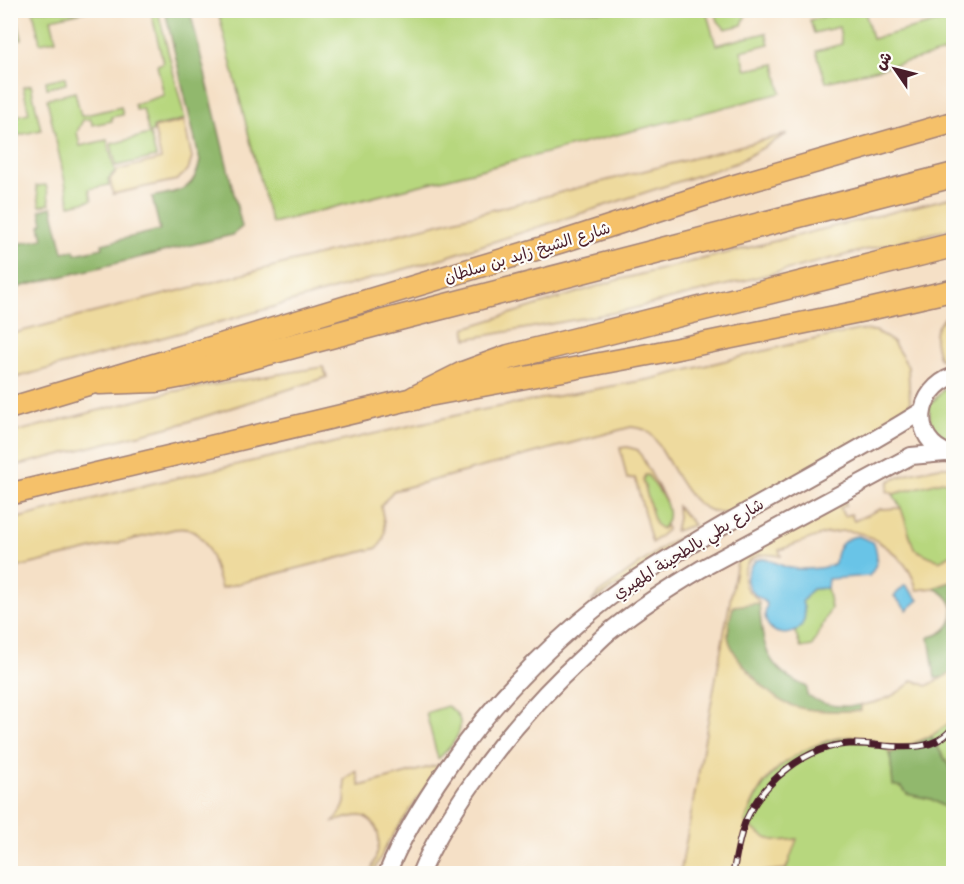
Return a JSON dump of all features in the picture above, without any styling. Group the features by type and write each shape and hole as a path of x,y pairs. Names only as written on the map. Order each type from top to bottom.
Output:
{"highway":[{"name":"شارع الشيخ زايد بن سلطان","path":"10,408 564,242 733,186 954,122"},
{"name":"شارع الشيخ زايد بن سلطان","path":"100,382 156,380 188,374 954,175"},
{"path":"415,398 463,374 509,357 954,245"},
{"path":"10,494 415,398 651,354 954,290"}],"street":[{"path":"949,454 937,447 925,431 922,411 930,391 937,384 954,376"},
{"name":"شارع بطي بالطحينة المهيري","path":"387,873 430,794 469,737 500,698 578,623 667,558 922,411"},
{"name":"شارع بطي بالطحينة المهيري","path":"420,873 428,854 450,817 498,747 562,675 612,628 701,569 911,456 949,454"}],"green space":[{"path":"33,10 87,11 51,19 56,40 40,43"},
{"path":"10,11 15,11 22,39 18,40 15,30 11,31"},
{"path":"151,11 158,11 185,119 153,127 153,132 149,133 143,109 136,110 134,105 164,95 157,65 163,63"},
{"path":"165,11 190,11 242,227 232,235 11,289 11,245 43,239 40,210 52,207 63,252 74,250 75,254 103,248 102,244 160,230 152,197 184,188 194,179 200,161"},
{"path":"218,11 706,11 716,45 766,33 769,44 741,51 746,70 775,64 781,93 272,223"},
{"path":"715,11 747,11 742,25 725,29 718,21"},
{"path":"846,11 865,11 872,39 953,18 953,50 826,82 816,51 842,44 839,27 814,33 810,20"},
{"path":"65,77 66,84 47,88 46,81"},
{"path":"31,85 41,130 11,137 11,117 29,113 23,87"},
{"path":"75,92 81,116 121,107 123,115 111,117 112,121 92,125 91,119 83,120 77,132 80,146 107,140 115,171 108,179 109,185 89,189 92,200 70,205 47,99"},
{"path":"150,134 156,157 116,166 111,144"},
{"path":"46,185 50,204 40,206 36,186"},
{"path":"953,387 953,451 931,436 929,406 943,390"},
{"path":"645,475 648,475 657,487 668,508 667,522 662,529 655,524 643,480"},
{"path":"942,481 953,483 953,554 939,561 914,549 901,508 893,494"},
{"path":"953,581 953,614 948,599 933,588"},
{"path":"827,588 831,608 812,646 801,648 795,632 804,618 802,602 812,589"},
{"path":"759,603 762,631 768,654 774,664 793,680 807,687 807,695 813,699 833,705 861,705 861,711 814,710 796,707 779,700 760,684 742,663 728,634 733,606"},
{"path":"953,614 953,672 947,677 935,678 929,637 946,629"},
{"path":"447,706 455,712 459,719 459,733 438,759 426,713"},
{"path":"953,720 953,773 931,736"},
{"path":"931,736 953,773 953,812 931,799 907,794 902,787 893,785 890,753"},
{"path":"849,737 881,743 889,753 893,785 902,787 907,794 931,799 953,812 953,873 785,873 796,839 780,841 768,839 745,822 762,788 784,763 813,746"}],"sand":[{"path":"184,121 192,158 188,170 177,180 113,194 110,179 118,170 161,159 154,128"},
{"path":"787,134 736,163 446,257 11,379 11,334"},
{"path":"953,197 953,228 623,311 467,339 465,328 614,281"},
{"path":"953,312 953,368 939,358 935,337 937,326"},
{"path":"859,330 876,331 893,342 908,366 910,403 898,422 730,513 717,512 696,502 681,483 653,436 644,430 631,427 393,491 381,506 385,534 377,548 221,588 212,558 202,539 195,532 186,529 175,529 11,569 11,520 150,484 476,411 651,379"},
{"path":"323,367 327,377 181,424 11,467 11,433 170,392"},
{"path":"620,448 638,450 666,501 648,475 645,475 643,480 655,524 662,529 666,525 667,530 652,543 635,478 627,479"},
{"path":"953,467 953,483 942,481 893,494 887,491 889,481 910,473"},
{"path":"844,500 846,505 840,508 844,516 851,514 854,521 880,509 901,508 914,549 939,561 953,554 953,581 933,588 917,590 903,562 881,543 854,532 829,533 779,550 781,556 759,555 749,562 744,570 745,585 759,603 733,606 728,634 730,642 750,674 779,700 796,707 814,710 861,711 861,705 890,697 913,680 927,686 953,672 953,720 931,736 890,753 877,742 862,737 845,737 811,747 780,766 761,787 745,822 768,839 781,841 797,839 786,869 745,874 680,874 738,557"},
{"path":"677,506 694,525 675,531 678,518"},
{"path":"693,533 705,533 591,602 600,592 672,541"},
{"path":"441,764 387,844 373,873 370,873 379,842 377,829 373,823 363,816 333,822 345,803 344,780 356,771 360,786"}],"water":[{"path":"858,536 873,542 876,551 876,564 869,576 828,579 827,588 812,589 802,602 805,616 795,631 786,634 769,627 765,617 767,604 750,589 747,580 753,563 763,559 795,569 832,565 835,563 838,548 844,541"},
{"path":"905,585 919,600 907,610 894,596"}],"railway":[{"path":"733,874 746,820 763,792 788,768 818,751 833,746 862,744 905,747 932,743 954,726"}]}
